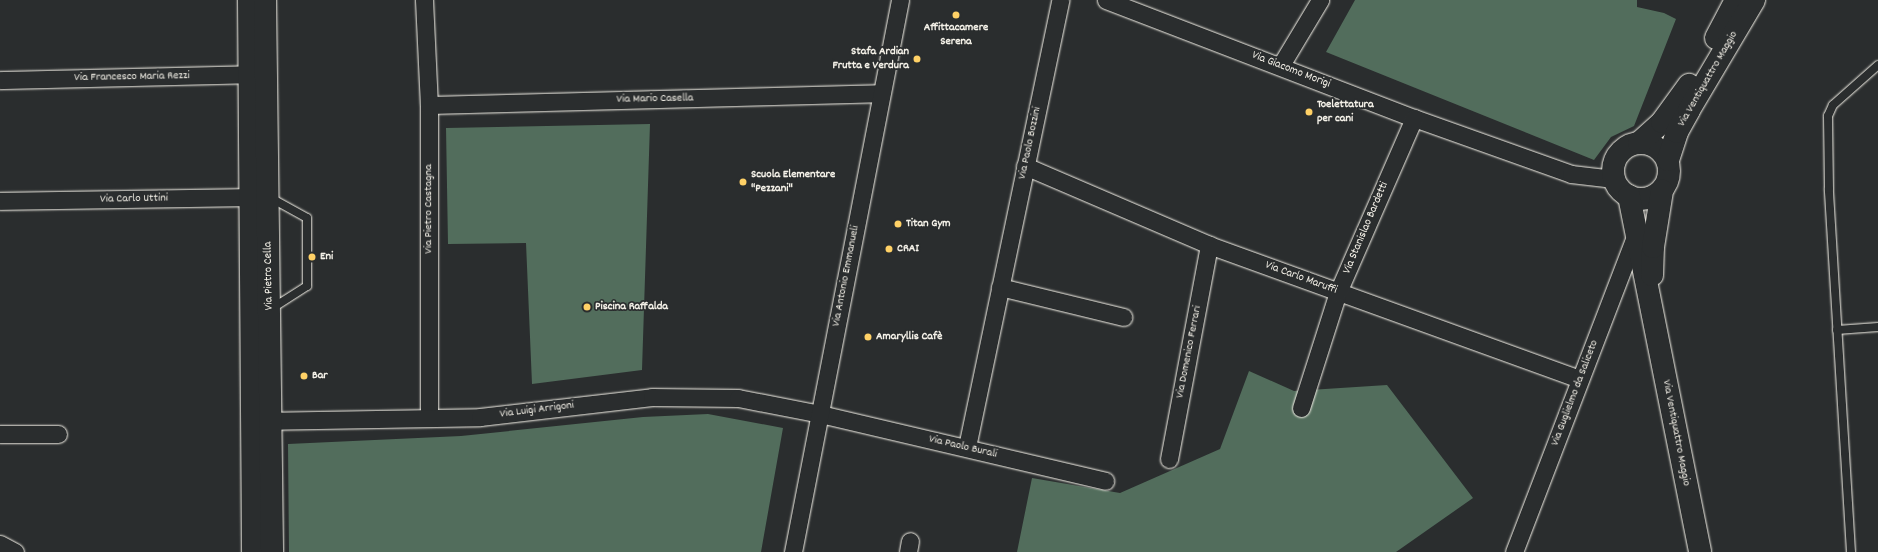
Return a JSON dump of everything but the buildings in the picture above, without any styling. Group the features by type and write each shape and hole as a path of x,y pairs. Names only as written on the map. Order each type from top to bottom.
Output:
{"main road":[{"name":"Via Pietro Cella","path":"249,0 257,74 261,421 272,552"},
{"name":"Via Pietro Cella","path":"257,74 265,0"},
{"name":"Via Ventiquattro Maggio","path":"1614,180 1613,170 1620,152 1627,146 1639,143 1662,122 1690,83 1743,2"},
{"name":"Via Ventiquattro Maggio","path":"1651,314 1653,247 1662,191 1670,177 1668,160 1677,132 1743,2"},
{"path":"1639,143 1655,146 1668,160"},
{"path":"1614,180 1619,188 1629,196 1644,200 1662,191"},
{"name":"Via Ventiquattro Maggio","path":"1629,196 1651,314 1700,552"},
{"name":"Via Pietro Cella","path":"253,552 270,309 259,197"}],"street":[{"name":"Via Pietro Castagna","path":"424,0 429,104 429,418"},
{"name":"Via Antonio Emmanueli","path":"793,552 880,93 900,0"},
{"name":"Via Paolo Bozzini","path":"967,447 1060,0"},
{"name":"Via Giacomo Morigi","path":"1106,0 1280,65 1414,118 1571,174 1614,180"},
{"path":"1280,65 1320,0"},
{"name":"Via Francesco Maria Rezzi","path":"0,80 257,74"},
{"name":"Via Mario Casella","path":"429,104 880,93"},
{"name":"Via Stanislao Bardetti","path":"1301,408 1338,292 1414,118"},
{"name":"Via Carlo Maruffi","path":"1025,166 1209,245 1580,379"},
{"name":"Via Carlo Uttini","path":"0,201 259,197"},
{"name":"Via Guglielmo da Saliceto","path":"1514,552 1636,235"},
{"name":"Via Domenico Ferrari","path":"1168,459 1209,245"},
{"path":"1000,286 1124,317"},
{"name":"Via Luigi Arrigoni","path":"261,421 480,417 652,397 738,398 820,414"},
{"name":"Via Paolo Burali","path":"820,414 967,447 1105,481"},
{"path":"0,434 58,434"},
{"path":"0,544 15,552"}],"lane":[{"path":"1851,552 1829,189 1828,116 1833,105 1878,65"},
{"path":"259,197 307,218 307,286 270,309"},
{"path":"1837,330 1878,327"}],"green space":[{"path":"1355,0 1637,0 1637,7 1664,13 1676,19 1634,126 1611,137 1594,160 1326,52"},
{"name":"Piscina Raffalda","path":"650,124 642,370 532,384 526,243 448,244 446,128"},
{"path":"1249,371 1294,391 1387,385 1473,498 1396,552 1017,552 1032,478 1120,493 1220,449"},
{"path":"708,414 783,428 761,552 289,552 288,444 461,436 643,417"}],"place":[{"name":"Affittacamere Serena","path":"956,15"},
{"name":"Stafa Ardian Frutta e Verdura","path":"917,59"},
{"name":"Toelettatura per cani","path":"1309,112"},
{"name":"Scuola Elementare \"Pezzani\"","path":"743,182"},
{"name":"Titan Gym","path":"898,224"},
{"name":"CRAI","path":"889,249"},
{"name":"Eni","path":"312,257"},
{"name":"Piscina Raffalda","path":"587,307"},
{"name":"Amaryllis Cafè","path":"868,337"},
{"name":"Bar","path":"304,376"}]}
